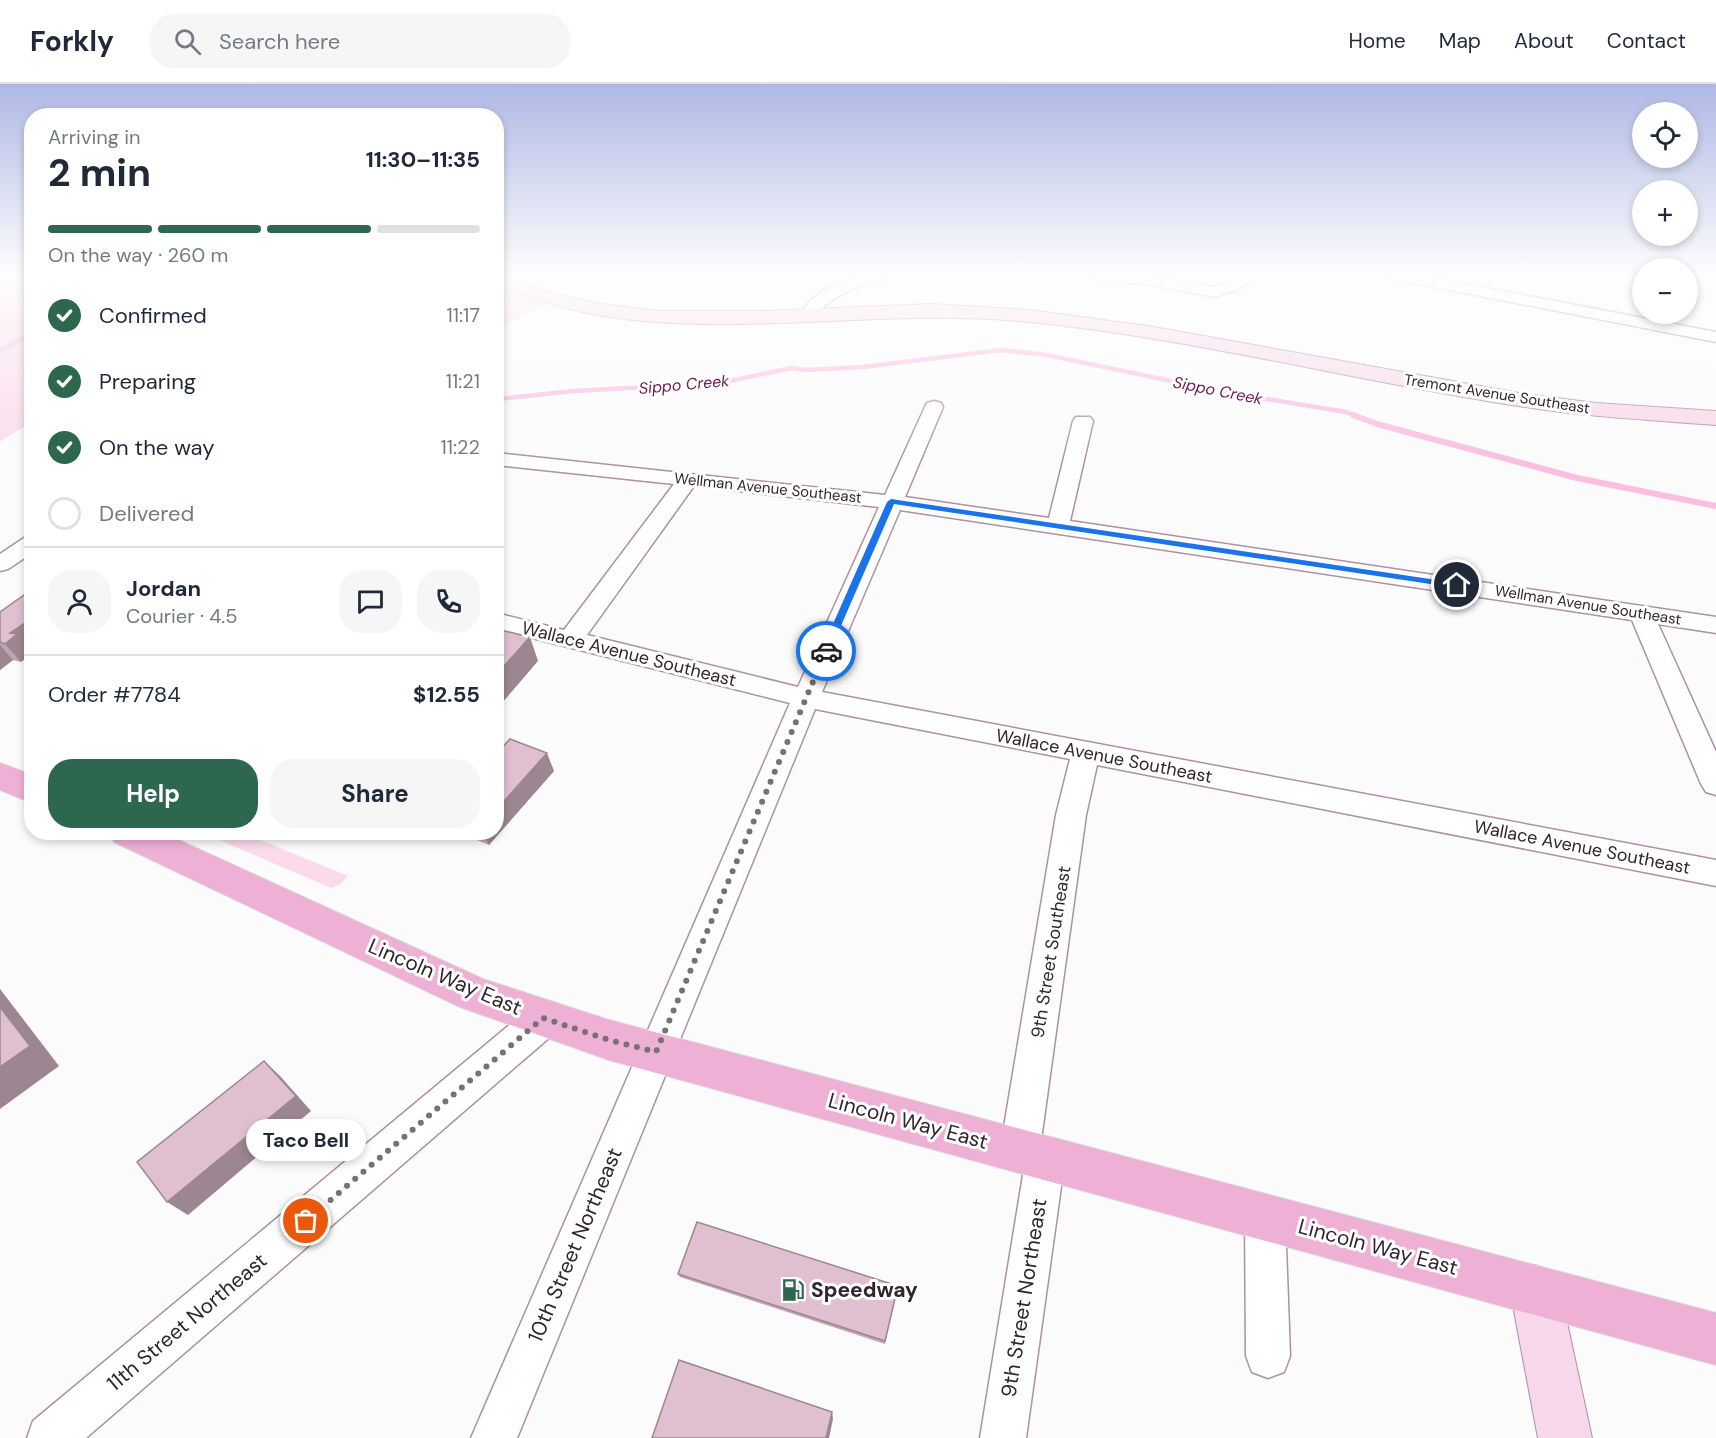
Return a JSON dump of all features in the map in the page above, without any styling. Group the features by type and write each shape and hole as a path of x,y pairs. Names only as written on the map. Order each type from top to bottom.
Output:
{"main road":[{"name":"Lincoln Way East","path":"143,840 474,994 609,1040 1716,1338"}],"street":[{"name":"Tremont Avenue Southeast","path":"1174,337 1526,402 1590,409 1716,417"},
{"name":"10th Street Northeast","path":"494,1438 806,698 934,407"},
{"path":"1058,526 1083,421"},
{"name":"Wellman Avenue Southeast","path":"504,463 688,479 891,502 1716,625"},
{"path":"570,640 688,479"},
{"path":"0,564 24,548"},
{"path":"1641,613 1716,784"},
{"name":"Wallace Avenue Southeast","path":"504,623 806,698 1716,873"},
{"name":"9th Street Southeast","path":"1033,1155 1071,815 1086,753"},
{"name":"11th Street Northeast","path":"50,1438 543,1018"},
{"name":"9th Street Northeast","path":"1003,1438 1033,1155"},
{"path":"1265,1217 1268,1356"},
{"path":"1535,1290 1565,1438"}],"shaded area":[{"path":"0,337 24,337 24,427 0,441"},
{"path":"219,840 261,840 348,876 339,885 331,888"}],"building":[{"path":"24,595 24,623 10,633 17,634 5,644 0,642 0,612"},
{"path":"504,631 530,637 504,666"},
{"path":"510,739 547,753 504,801 504,745"},
{"path":"0,1007 30,1046 0,1067"},
{"path":"264,1061 296,1096 167,1202 137,1162"},
{"path":"697,1222 898,1286 885,1341 678,1274"},
{"path":"679,1360 832,1412 826,1438 652,1438"}],"waterway":[{"name":"Sippo Creek","path":"0,351 24,338"},
{"name":"Sippo Creek","path":"504,398 573,391 720,383 791,368 806,370 863,367 1001,350 1047,355 1224,392 1346,412 1357,416"},
{"name":"Sippo Creek","path":"1353,415 1377,424 1577,478 1716,506"}],"way so far":[{"path":"306,1221 543,1018 609,1040 656,1052 826,651"}],"place":[{"name":"Taco Bell","path":"306,1221"},
{"name":"Speedway","path":"793,1290"}],"route":[{"path":"826,651 891,502 1457,585"}]}
